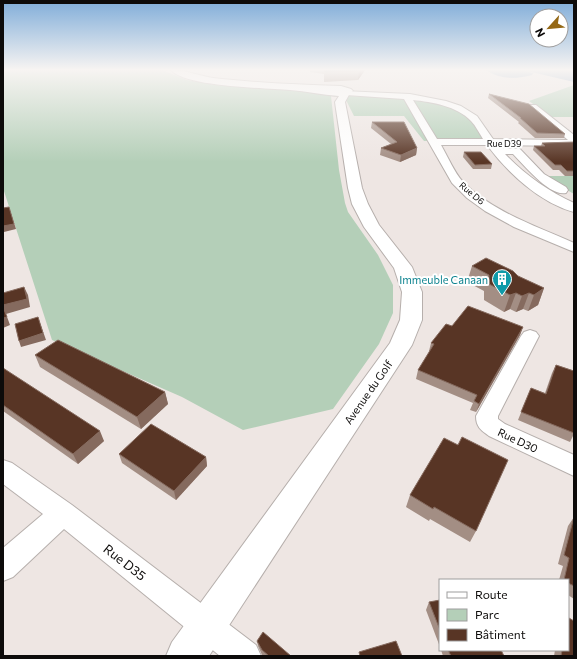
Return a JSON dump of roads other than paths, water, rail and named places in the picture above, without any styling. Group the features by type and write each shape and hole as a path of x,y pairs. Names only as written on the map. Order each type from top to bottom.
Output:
{"main road":[{"name":"Avenue du Golf","path":"186,656 401,345 411,320 412,292 403,267 372,227 360,204 355,188 341,101"}],"street":[{"name":"Rue D6","path":"409,101 458,183 471,195 490,208 519,224 574,248"},
{"path":"426,101 443,104 468,114 476,121 498,148 511,169 533,187 574,208"},
{"path":"533,107 574,140"},
{"name":"Rue D39","path":"433,142 498,148 574,143"},
{"path":"498,148 516,151 540,176 574,196"},
{"path":"498,148 542,186 574,202"},
{"name":"Rue D30","path":"530,336 487,416 487,423 497,430 574,466"},
{"name":"Rue D35","path":"3,470 63,513 245,656"},
{"path":"3,567 63,513"}],"place":[{"name":"Immeuble Canaan","path":"502,296"}]}
